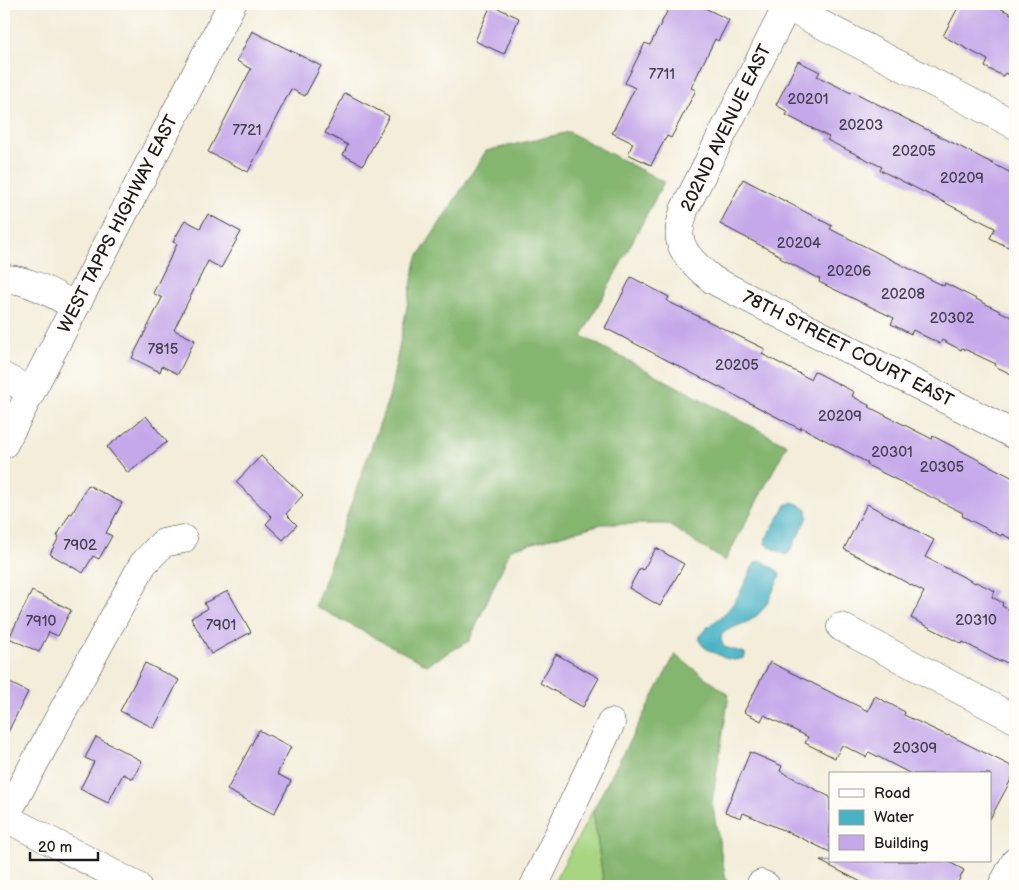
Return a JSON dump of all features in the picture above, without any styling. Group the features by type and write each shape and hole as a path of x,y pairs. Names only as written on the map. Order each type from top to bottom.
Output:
{"street":[{"name":"WEST TAPPS HIGHWAY EAST","path":"4,444 232,4"},
{"path":"787,5 1015,125"},
{"name":"202ND AVENUE EAST","path":"688,254 680,239 684,210 787,5"},
{"name":"78TH STREET COURT EAST","path":"688,254 699,268 713,280 1015,435"},
{"path":"4,279 43,289 75,306"},
{"path":"4,377 31,391"},
{"path":"137,886 4,817 143,564 163,543 183,539"},
{"path":"841,627 1015,719"},
{"path":"534,886 611,723"},
{"path":"1002,886 1015,862"}],"green space":[{"path":"569,132 664,182 582,336 787,445 725,561 667,524 602,524 511,549 469,641 427,665 315,606 390,394 416,260 486,151"},
{"path":"675,655 729,695 712,802 727,886 604,886 593,810"},
{"path":"593,810 604,886 552,886"}],"water":[{"path":"792,502 807,510 808,517 789,553 785,555 765,544 766,538 786,505"},
{"path":"762,561 779,572 780,576 768,600 761,611 751,620 722,634 721,640 724,647 745,653 745,657 732,660 705,648 700,641 701,634 727,611 740,593 753,566 756,562"}],"building":[{"path":"671,4 697,4 729,20 718,41 715,39 691,88 696,90 671,138 667,136 651,165 628,154 633,143 612,133 635,88 625,83 645,43 650,45"},
{"path":"960,4 992,4 1015,16 1015,78 1005,73 1003,76 985,67 988,60 943,36"},
{"path":"491,5 519,18 504,54 475,41"},
{"path":"252,31 321,66 305,96 291,89 248,172 208,152 251,69 237,61"},
{"path":"798,61 820,72 817,76 851,93 852,91 1015,175 1015,233 1008,247 990,238 995,228 880,170 882,167 827,140 829,137 786,115 788,112 776,105"},
{"path":"345,93 389,116 363,165 343,155 348,145 325,133"},
{"path":"743,179 832,226 830,229 944,286 945,283 1015,319 1015,376 995,366 996,364 962,348 961,350 942,340 940,344 913,330 911,334 891,324 894,318 819,282 820,279 780,258 781,256 720,224"},
{"path":"208,214 241,232 221,268 208,261 174,330 195,340 178,374 162,366 160,372 132,358 162,298 153,293 177,244 173,242 185,220 200,228"},
{"path":"631,277 669,297 667,301 765,349 762,354 810,379 814,371 854,392 852,396 869,407 932,439 933,436 1015,479 1015,541 962,516 963,513 867,465 868,463 801,427 800,429 605,328"},
{"path":"146,416 167,442 128,473 107,447"},
{"path":"261,456 303,495 286,514 297,525 283,540 266,524 272,517 236,482"},
{"path":"88,485 122,503 106,533 112,536 99,559 93,556 83,573 50,554 59,537 57,536"},
{"path":"867,504 934,540 925,557 975,583 995,591 992,597 1003,603 1002,606 1015,613 1015,667 1001,660 1000,662 963,642 962,644 911,618 924,592 844,549"},
{"path":"656,548 684,564 660,606 629,588 640,568 643,570"},
{"path":"32,591 71,610 58,636 49,632 39,652 9,638"},
{"path":"228,591 251,632 211,654 191,618 207,609 204,603"},
{"path":"556,654 599,678 583,707 540,683"},
{"path":"770,662 868,711 875,696 905,712 904,715 1015,768 1015,774 992,815 992,772 907,772 869,752 866,757 842,745 835,758 805,743 808,737 764,715 761,721 744,712"},
{"path":"145,663 179,680 154,728 120,711"},
{"path":"4,680 28,692 4,740"},
{"path":"259,730 291,747 277,774 291,781 274,814 227,790"},
{"path":"96,737 142,761 133,779 123,774 108,803 80,789 94,762 85,758"},
{"path":"750,752 782,766 780,771 829,796 829,852 743,813 741,818 725,812"},
{"path":"820,861 949,862 964,870 956,886 869,886"}]}
